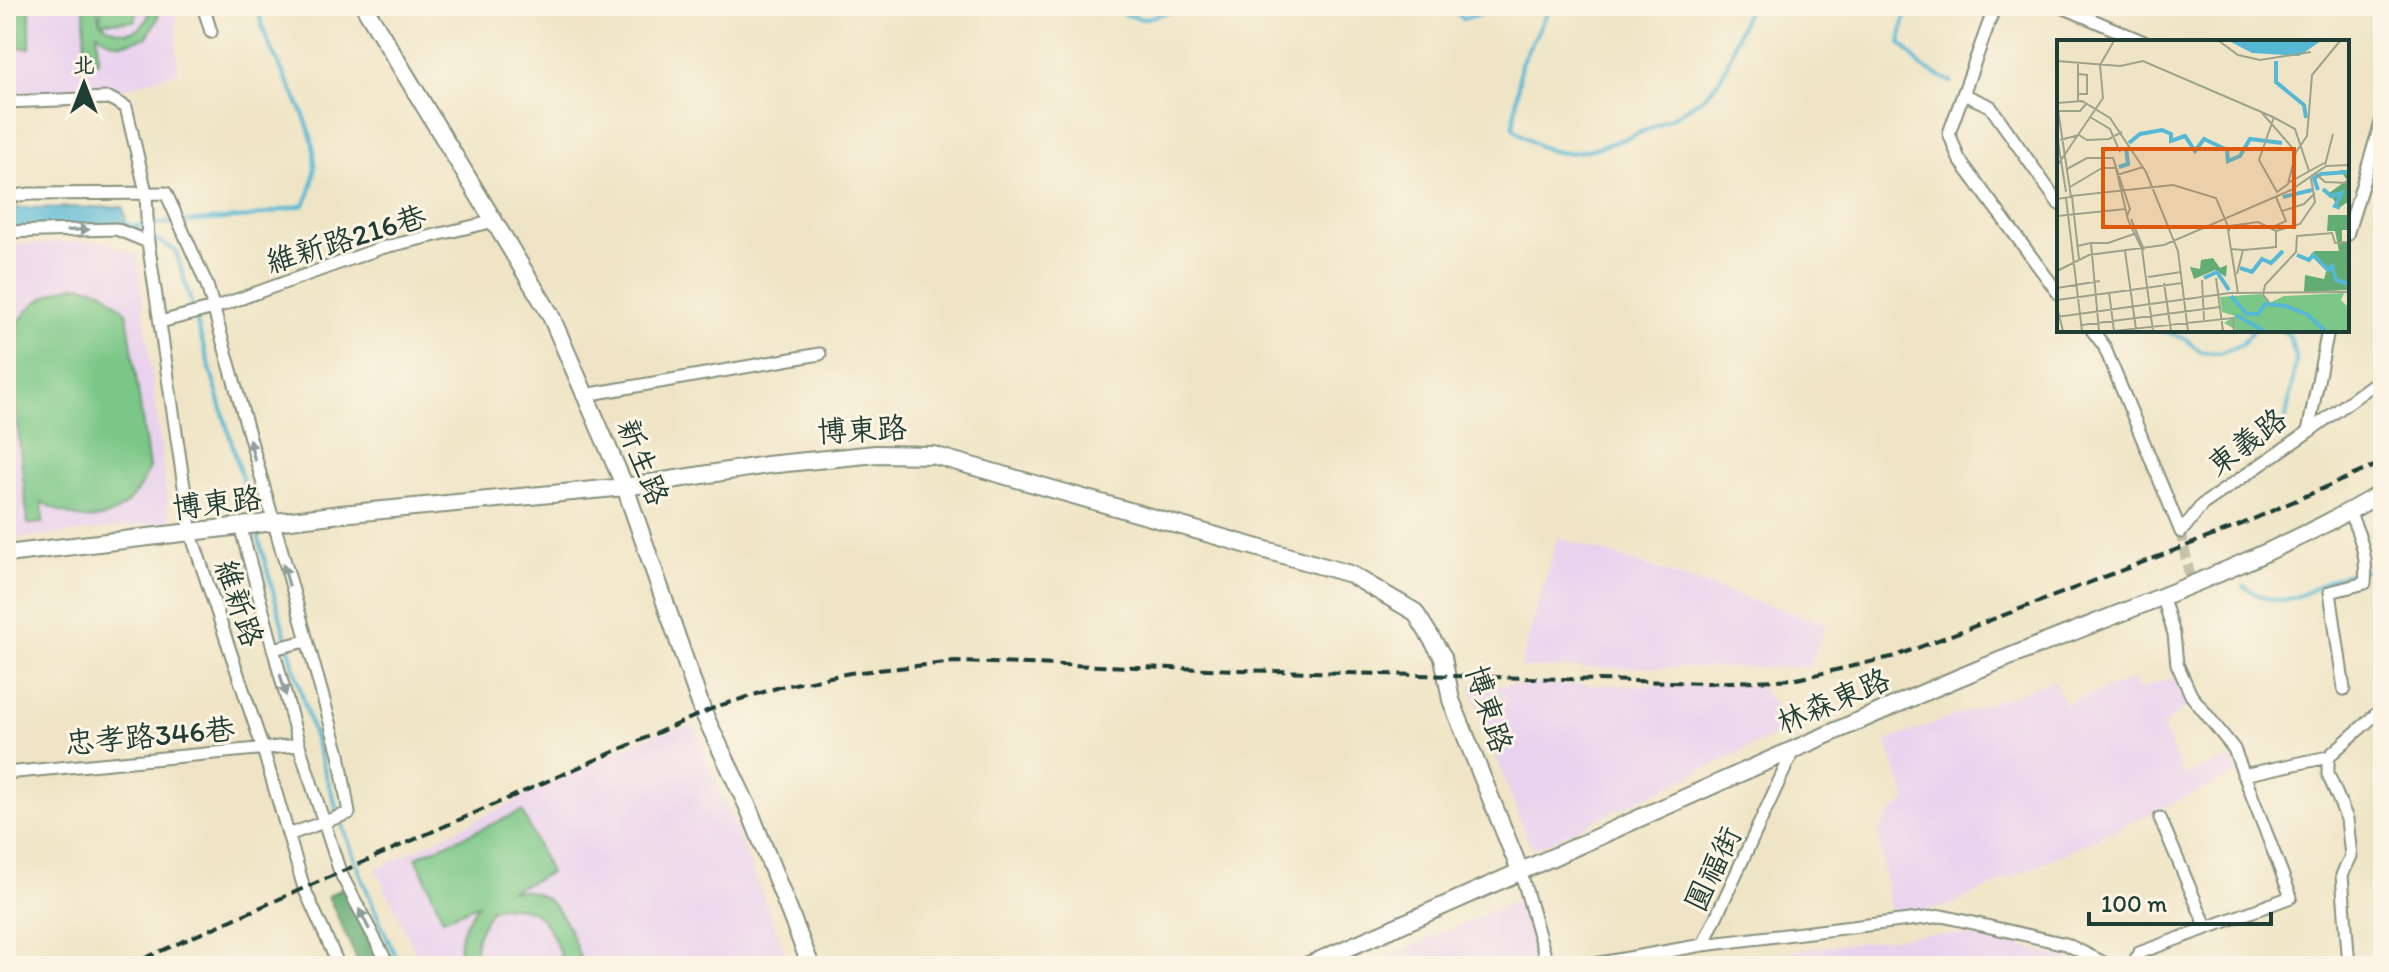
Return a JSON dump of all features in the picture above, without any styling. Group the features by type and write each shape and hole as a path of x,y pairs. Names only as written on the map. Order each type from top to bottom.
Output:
{"street":[{"path":"203,6 211,32"},
{"name":"新生路","path":"364,6 539,292 625,487 703,712 748,807 811,966"},
{"path":"1995,6 1949,133 1959,159 2057,291"},
{"path":"2060,6 2139,40"},
{"path":"1963,94 1990,106 2057,202"},
{"name":"維新路","path":"6,102 109,98 126,107 146,192 148,242 191,534 263,749 304,888 339,966"},
{"path":"2349,228 2383,116"},
{"path":"6,197 166,193 207,285 272,525 339,754 349,813 288,835"},
{"name":"維新路216巷","path":"160,322 214,308 381,248 495,221"},
{"path":"6,232 116,229 148,242"},
{"name":"東義路","path":"2094,332 2104,346 2181,532 2202,505 2308,432 2328,332"},
{"path":"585,395 820,354"},
{"path":"2308,432 2383,377"},
{"name":"博東路","path":"6,554 241,529 341,514 625,487 814,460 876,454 933,455 1350,574 1415,612 1443,657 1451,700 1521,873"},
{"name":"林森東路","path":"1306,966 1521,873 1795,747 1999,660 2163,598 2349,512 2383,492"},
{"path":"2344,689 2330,592 2365,583 2367,567 2360,536 2349,512"},
{"path":"241,529 299,745 326,819 340,872 389,966"},
{"path":"2132,966 2139,953 2291,897 2234,749 2191,695 2177,664 2174,634 2163,598"},
{"path":"273,649 306,641"},
{"path":"2243,775 2328,757 2383,708"},
{"name":"忠孝路346巷","path":"6,773 299,745"},
{"name":"圓福街","path":"1583,966 1703,945 1795,747"},
{"path":"2328,757 2328,774 2347,819 2351,856 2342,875 2349,966"},
{"path":"2160,818 2206,926"},
{"path":"1521,873 1544,942 1548,966"},
{"path":"1703,945 1942,916 2066,944 2110,966"},
{"path":"2366,966 2383,960"}],"shaded area":[{"path":"6,6 177,6 177,72 111,93 6,96"},
{"path":"102,241 137,255 170,522 6,540 6,245"},
{"path":"1557,537 1827,624 1809,667 1520,668"},
{"path":"2173,677 2191,702 2163,726 2183,776 2231,758 2238,773 1949,906 1891,915 1878,832 1891,812 1907,801 1886,741 2054,680 2064,704 2134,679 2138,690"},
{"path":"1470,685 1759,685 1791,728 1537,848 1528,842"},
{"path":"694,725 791,966 422,966 376,869 651,735"},
{"path":"1513,902 1523,902 1542,966 1366,966"},
{"path":"1926,934 1993,937 2090,966 1673,966"}],"green space":[{"path":"84,6 96,6 100,22 101,6 135,6 136,21 101,22 124,32 139,28 144,23 149,6 159,6 158,18 147,37 120,43 109,41 97,33 98,62 85,62"},
{"path":"6,8 30,8 30,48 6,48"},
{"path":"80,285 102,290 127,313 149,468 143,482 119,510 98,518 76,517 42,502 43,523 28,524 7,322 20,321 31,307 46,297"},
{"path":"522,811 550,873 510,891 540,895 560,912 583,966 564,966 554,939 541,919 522,908 508,907 491,909 476,943 478,966 463,966 460,941 468,919 478,905 443,919 416,857"},
{"path":"347,886 384,966 360,966 328,896"}],"water":[{"path":"123,207 128,229 6,228 6,208"}],"waterway":[{"path":"132,226 250,217 304,205 314,179 314,153 308,128 264,30 258,6"},
{"path":"1095,6 1142,19 1195,6"},
{"path":"1450,6 1463,19 1508,6"},
{"path":"1551,6 1521,63 1513,128 1545,149 1568,153 1604,146 1647,129 1705,96 1722,75 1750,6"},
{"path":"1913,6 1905,17 1900,43 1922,67 1951,82"},
{"path":"125,222 176,251 254,520"},
{"path":"2167,332 2187,340 2201,352 2220,353 2242,344 2251,332"},
{"path":"2284,332 2290,336 2296,361 2286,418"},
{"path":"256,529 336,805 376,913 400,966"},
{"path":"2244,586 2260,596 2286,599 2351,572 2383,571"}],"tunnel":[{"path":"2181,532 2191,584"}],"railway":[{"path":"127,966 718,706 780,687 850,673 955,662 1708,683 1797,679 1896,656 2233,528 2383,462"}]}
